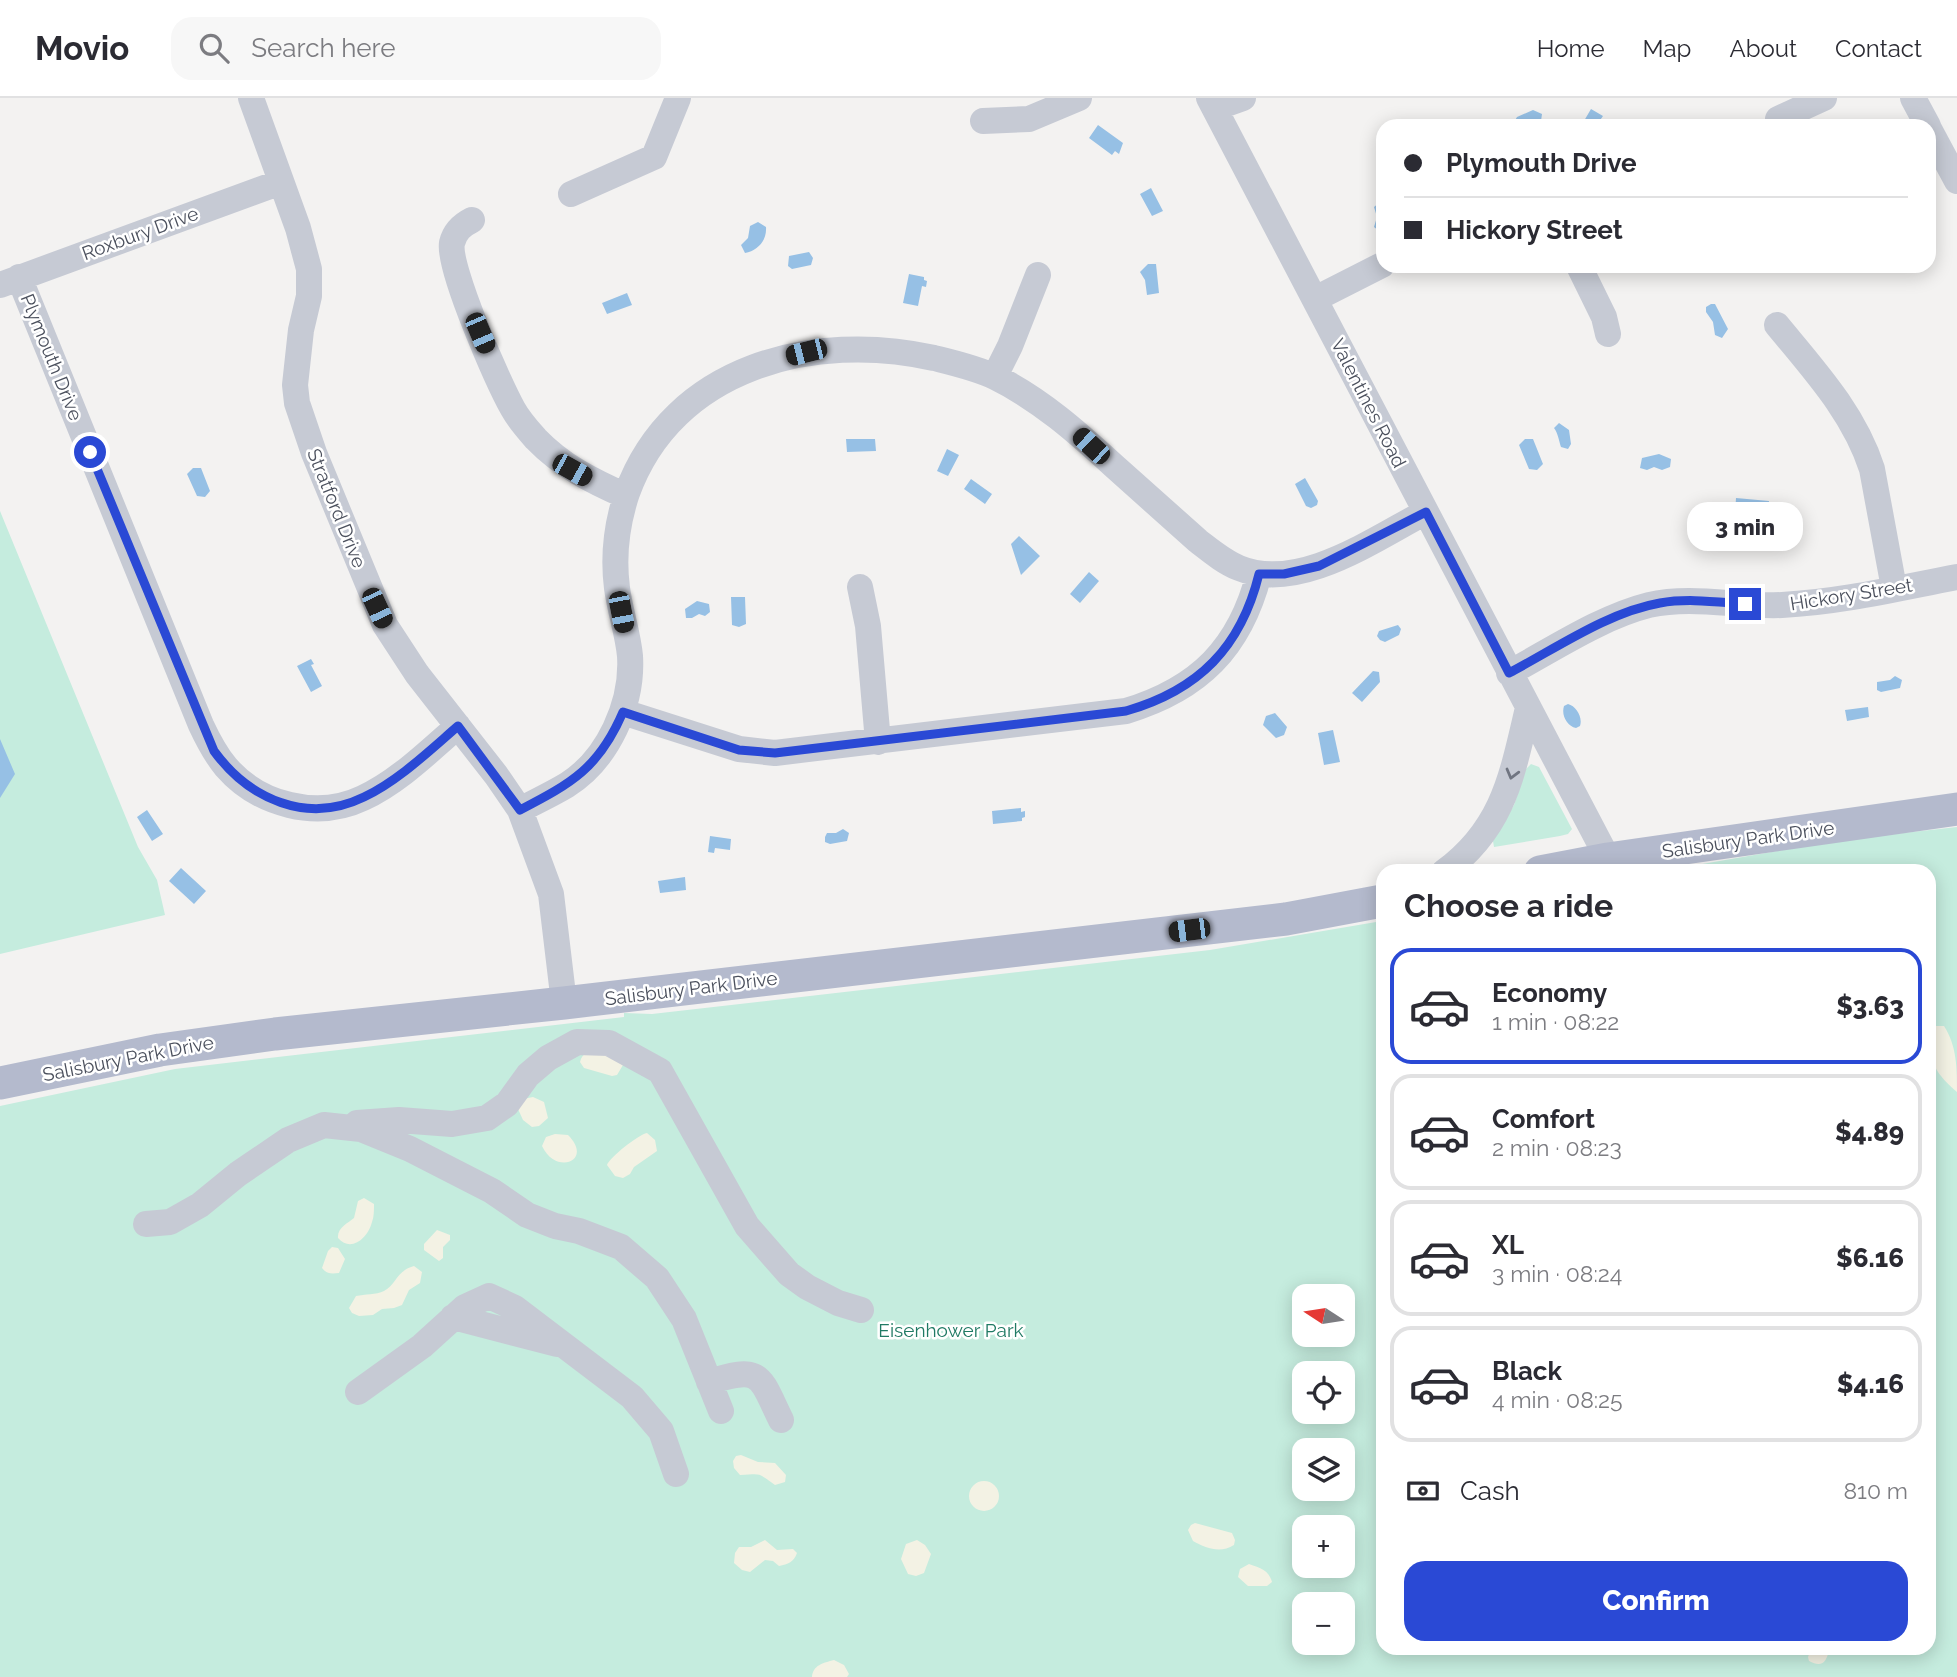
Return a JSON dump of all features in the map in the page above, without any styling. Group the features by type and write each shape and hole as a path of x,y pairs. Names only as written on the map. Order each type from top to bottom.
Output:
{"main road":[{"name":"Salisbury Park Drive","path":"1582,864 1957,809"},
{"name":"Salisbury Park Drive","path":"0,1083 160,1050 275,1034 1286,919 1376,902"}],"street":[{"name":"Stratford Drive","path":"251,98 302,240 309,269 309,296 296,368 297,403 322,473 385,625 417,674 520,810 551,894 564,1003"},
{"path":"571,194 654,157 674,136 678,98"},
{"path":"983,121 1029,119 1079,98"},
{"path":"1212,103 1243,98"},
{"path":"1778,119 1824,98"},
{"path":"1913,98 1924,119"},
{"name":"Valentines Road","path":"1212,103 1608,859"},
{"path":"1936,142 1957,181"},
{"name":"Roxbury Drive","path":"10,281 281,182"},
{"path":"472,220 460,227 456,234 452,252 453,263 513,410 553,456 590,480 626,496"},
{"path":"1315,299 1376,268"},
{"path":"1582,273 1600,308 1608,334"},
{"path":"995,376 1038,275"},
{"name":"Plymouth Drive","path":"10,281 201,725 214,751 235,776 248,787 287,805 333,807 362,799 385,785 458,726"},
{"path":"1777,325 1843,408 1867,452 1894,588"},
{"path":"520,810 574,780 603,749 623,712 630,655 615,568 617,540 626,496 638,468 654,442 682,411 722,382 775,360 828,349 891,349 945,360 995,376 1040,404 1081,436 1218,557 1239,568 1259,574 1284,574 1319,566 1426,512"},
{"path":"623,712 730,747 759,753 791,752 1126,711 1164,698 1194,680 1225,650 1247,612 1259,574"},
{"name":"Hickory Street","path":"1509,673 1609,620 1653,604 1698,600 1782,605 1819,602 1957,577"},
{"path":"860,587 869,637 878,741"},
{"path":"1455,864 1490,822 1502,803 1511,780 1528,708"},
{"path":"146,1223 170,1222 200,1205 238,1174 288,1140 324,1125 399,1120 452,1124 487,1118 507,1104 528,1076 548,1058 577,1042 609,1043 660,1071 747,1226 789,1274 838,1303 861,1310"},
{"path":"324,1125 361,1129 398,1144 492,1191 527,1215 621,1247 657,1278 684,1319 721,1411"},
{"path":"358,1392 422,1346 465,1307 489,1296 515,1308 632,1397 661,1431 676,1474"},
{"path":"709,1382 735,1374 752,1374 761,1380 781,1420"}],"green space":[{"path":"0,511 138,847 157,880 165,915 0,954"},
{"path":"1531,764 1539,767 1572,829 1568,834 1560,836 1494,847 1493,841 1514,805 1526,769"},
{"name":"Eisenhower Park","path":"1957,827 1957,1677 0,1677 0,1106 175,1069 624,1017 624,1013 652,1014 1210,950 1376,922 1376,1655 1936,1655 1936,864 1702,864 1840,840"}],"sand":[{"path":"1936,1026 1944,1026 1952,1042 1957,1092 1936,1067"},
{"path":"597,1049 623,1065 617,1075 584,1068 580,1062 582,1056"},
{"path":"533,1097 544,1102 548,1118 539,1126 532,1127 523,1120 518,1109 523,1099"},
{"path":"647,1133 655,1140 657,1151 634,1167 630,1174 623,1178 615,1176 607,1165 609,1161 631,1142"},
{"path":"555,1134 568,1135 575,1144 577,1152 570,1162 556,1161 542,1146 546,1137"},
{"path":"364,1198 374,1204 370,1228 358,1242 343,1242 338,1238 339,1231 354,1218 358,1201"},
{"path":"437,1230 450,1235 450,1240 443,1247 443,1258 439,1261 424,1250 424,1244"},
{"path":"332,1247 338,1248 345,1259 339,1273 329,1273 322,1268"},
{"path":"414,1266 422,1272 420,1283 409,1290 402,1305 382,1309 373,1315 359,1316 352,1313 349,1308 356,1296 384,1291 400,1274"},
{"path":"741,1455 758,1462 775,1463 786,1475 785,1482 775,1485 759,1475 740,1475 734,1468 733,1461 736,1456"},
{"path":"984,1481 995,1485 999,1496 995,1507 984,1511 973,1507 969,1496 973,1485"},
{"path":"1195,1523 1232,1533 1234,1545 1218,1550 1193,1541 1188,1530"},
{"path":"765,1540 777,1550 793,1549 797,1553 796,1556 790,1562 779,1566 773,1561 765,1560 750,1572 742,1570 734,1563 739,1547 751,1547"},
{"path":"917,1540 925,1545 931,1554 924,1573 916,1576 908,1574 901,1559 906,1544"},
{"path":"1249,1564 1266,1572 1272,1582 1267,1586 1248,1586 1238,1577 1240,1569"},
{"path":"1828,1655 1821,1664 1809,1661 1808,1657"},
{"path":"834,1660 844,1665 849,1674 847,1677 812,1677 816,1667"}],"water":[{"path":"1591,109 1603,116 1601,119 1585,119"},
{"path":"1533,110 1542,114 1541,119 1516,119"},
{"path":"1098,125 1123,143 1119,154 1115,151 1112,155 1089,138"},
{"path":"1151,188 1163,211 1152,216 1140,194"},
{"path":"758,222 766,227 765,236 758,247 745,253 741,245 748,238 750,226"},
{"path":"809,252 813,258 811,265 792,269 788,266 789,256"},
{"path":"1148,264 1156,264 1159,293 1147,295 1145,280 1140,272"},
{"path":"909,274 924,277 927,281 926,287 922,286 918,306 903,303"},
{"path":"627,293 632,305 607,314 602,303"},
{"path":"1715,304 1728,329 1722,338 1715,335 1713,322 1706,312 1706,307"},
{"path":"1559,423 1569,430 1571,444 1568,449 1561,447 1554,428"},
{"path":"846,439 875,439 876,451 847,452"},
{"path":"1525,439 1533,439 1543,464 1537,470 1529,469 1519,445"},
{"path":"947,449 959,455 948,476 937,471"},
{"path":"1659,454 1671,459 1670,467 1662,470 1654,467 1647,470 1640,468 1642,458"},
{"path":"193,468 201,468 210,491 205,497 197,496 187,474"},
{"path":"1305,478 1318,501 1317,505 1311,508 1306,506 1295,484"},
{"path":"971,479 992,494 985,504 964,489"},
{"path":"1736,498 1769,501 1768,516 1735,513"},
{"path":"1019,536 1040,556 1021,575 1011,544"},
{"path":"1089,572 1099,581 1080,603 1070,594"},
{"path":"731,597 745,597 746,624 739,627 732,625"},
{"path":"697,601 709,604 710,612 705,616 699,614 686,618 685,609"},
{"path":"1398,625 1401,629 1399,635 1385,642 1377,636 1379,631"},
{"path":"311,659 314,664 311,665 322,686 311,692 297,666"},
{"path":"1373,671 1379,672 1380,682 1362,702 1352,693"},
{"path":"1895,676 1902,680 1900,688 1881,692 1877,690 1877,682 1890,680"},
{"path":"1568,704 1574,707 1580,716 1580,726 1576,728 1567,723 1564,716 1564,706"},
{"path":"1868,707 1869,717 1847,721 1845,710"},
{"path":"1275,713 1287,727 1284,735 1276,738 1263,725 1266,716"},
{"path":"1333,730 1340,762 1324,765 1318,733"},
{"path":"0,739 15,774 0,798"},
{"path":"1021,808 1021,812 1025,811 1022,821 993,824 992,811"},
{"path":"147,810 163,834 152,841 137,817"},
{"path":"843,829 849,833 847,841 830,844 825,842 827,833 836,833"},
{"path":"710,836 731,839 730,850 715,848 714,853 708,852"},
{"path":"181,868 206,891 194,904 169,881"},
{"path":"685,877 686,890 660,893 658,881"}],"route":[{"path":"90,452 214,751 225,767 248,787 287,805 301,807 333,807 362,799 385,785 458,726 520,810 574,780 603,749 623,712 739,750 775,753 1126,711 1164,698 1210,667 1241,625 1259,574 1302,572 1319,566 1426,512 1509,673 1609,620 1646,606 1698,600 1745,604"}]}
